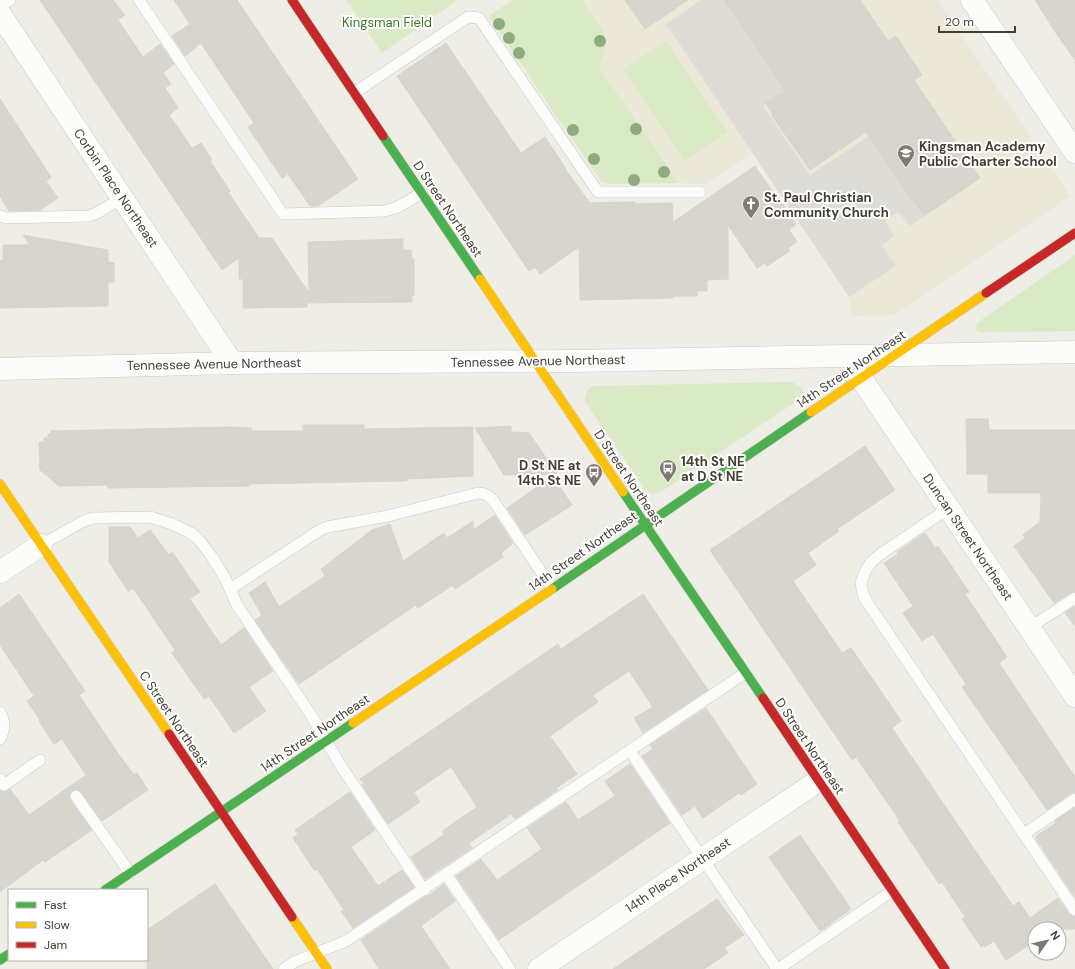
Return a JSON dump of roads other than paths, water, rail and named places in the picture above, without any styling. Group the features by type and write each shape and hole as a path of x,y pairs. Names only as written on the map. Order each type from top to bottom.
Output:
{"street":[{"name":"D Street Northeast","path":"292,0 644,525 945,969"},
{"path":"972,0 1075,152"},
{"name":"Corbin Place Northeast","path":"0,14 232,362"},
{"name":"14th Street Northeast","path":"106,889 624,540 1075,232"},
{"name":"Tennessee Avenue Northeast","path":"0,369 232,362 535,362 1075,352"},
{"name":"Duncan Street Northeast","path":"861,378 1075,696"},
{"name":"C Street Northeast","path":"0,484 327,969"},
{"path":"0,572 41,545"},
{"name":"14th Place Northeast","path":"539,969 818,781"}],"lane":[{"path":"0,7 10,0"},
{"path":"139,0 284,214 385,212 398,207 422,193"},
{"path":"354,93 468,16 479,18 598,192 700,192"},
{"path":"0,216 6,218 88,216 98,213 122,198"},
{"path":"230,588 327,527 388,516 478,493 489,495 493,500 552,588"},
{"path":"949,508 871,562 861,582 865,600 1075,910"},
{"path":"41,545 84,521 93,518 150,517 172,524 191,533 199,540 226,578 237,605 311,715 339,763 424,890"},
{"path":"1029,628 1075,598"},
{"path":"284,969 294,962 346,941 745,673"},
{"path":"0,712 4,725 3,733 0,739"},
{"path":"630,751 777,969 892,891"},
{"path":"0,779 4,785 40,760"},
{"path":"76,796 130,873"},
{"path":"1024,834 1075,799"},
{"path":"446,874 510,969"}],"place":[{"name":"Kingsman Academy Public Charter School","path":"906,168"},
{"name":"St. Paul Christian Community Church","path":"751,219"},
{"name":"14th St NE at D St NE","path":"668,483"},
{"name":"D St NE at 14th St NE","path":"594,487"}],"park label":[{"name":"Kingsman Field","path":"387,22"}]}
